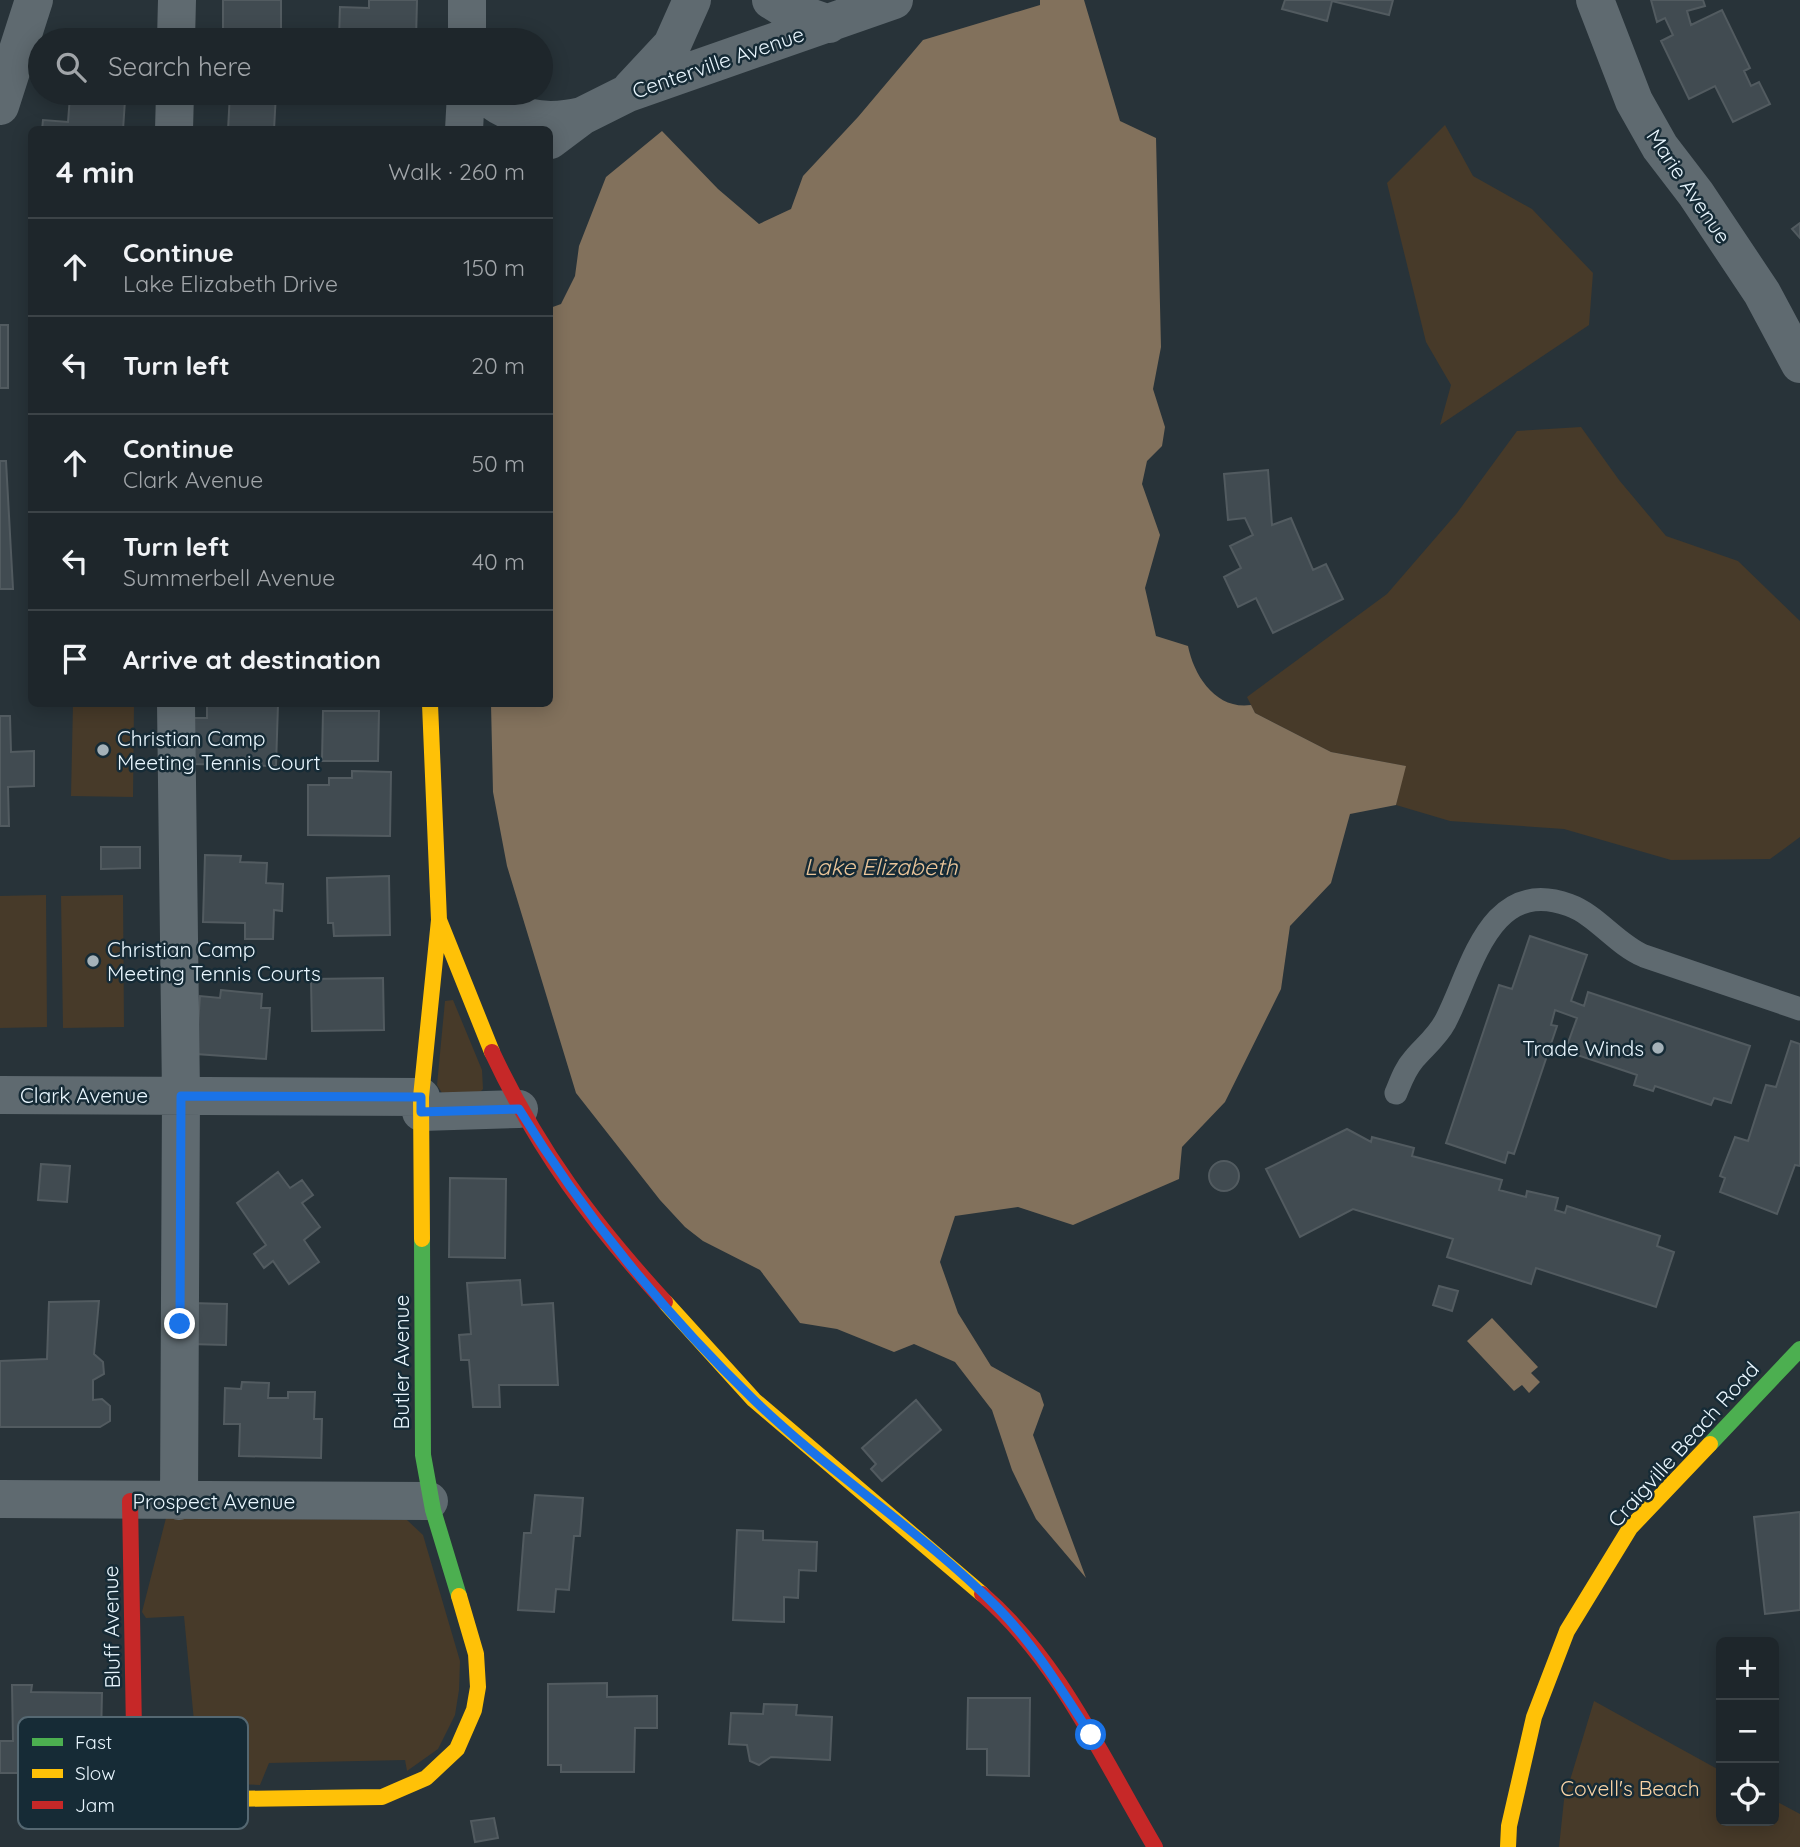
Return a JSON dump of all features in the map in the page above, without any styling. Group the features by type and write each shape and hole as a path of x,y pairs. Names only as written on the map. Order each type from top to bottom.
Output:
{"street":[{"path":"0,106 34,0"},
{"path":"176,28 177,0"},
{"path":"467,0 467,28"},
{"path":"628,93 653,69 672,45 692,0"},
{"path":"771,0 784,8 829,24"},
{"name":"Centerville Avenue","path":"553,138 582,116 628,93 894,0"},
{"name":"Marie Avenue","path":"1595,0 1634,101 1653,135 1762,293 1800,364"},
{"path":"174,126 175,105"},
{"path":"464,126 465,105"},
{"path":"499,105 522,117 558,121 582,116"},
{"path":"176,707 181,1096 180,1501"},
{"path":"430,707 439,920 456,968 519,1109 550,1161 620,1253 730,1376 777,1421 999,1609 1056,1680 1155,1847"},
{"name":"Butler Avenue","path":"425,1781 444,1765 462,1741 473,1709 478,1676 469,1628 429,1501 423,1455 421,1105 439,920"},
{"name":"Clark Avenue","path":"0,1095 181,1096 519,1109"},
{"name":"Craigville Beach Road","path":"1508,1847 1509,1826 1534,1717 1567,1631 1630,1528 1800,1349"},
{"name":"Prospect Avenue","path":"0,1499 429,1501"},
{"name":"Bluff Avenue","path":"130,1501 134,1717"},
{"name":"Bluff Avenue","path":"248,1799 383,1797 425,1781"}],"lane":[{"path":"1396,1093 1411,1062 1444,1025 1484,934 1506,912 1540,899 1580,910 1637,953 1800,1009"}],"green space":[{"path":"1445,125 1473,176 1532,209 1593,273 1589,325 1440,425 1451,385 1426,342 1387,183"},
{"path":"1581,427 1619,480 1666,536 1738,561 1800,621 1800,837 1770,859 1671,860 1564,829 1450,821 1396,805 1405,766 1331,752 1255,713 1247,697 1387,594 1457,513 1517,431"},
{"name":"Christian Camp Meeting Tennis Court","path":"73,707 134,707 133,797 71,796"},
{"name":"Christian Camp Meeting Tennis Courts","path":"46,895 47,1027 0,1028 0,896"},
{"name":"Christian Camp Meeting Tennis Courts","path":"123,895 124,1027 63,1028 61,896"},
{"path":"453,1000 482,1070 483,1089 477,1095 442,1093 437,1085 445,1001"},
{"path":"166,1518 407,1520 423,1535 460,1661 455,1715 438,1749 407,1771 405,1760 269,1763 260,1785 248,1785 248,1717 194,1717 184,1616 146,1618 142,1612"},
{"name":"Covell's Beach","path":"1594,1701 1716,1768 1716,1826 1779,1826 1779,1803 1800,1814 1800,1847 1559,1847 1564,1800"}],"water":[{"name":"Lake Elizabeth","path":"1040,0 1084,0 1120,121 1156,138 1161,347 1153,389 1165,427 1162,446 1147,461 1142,484 1160,535 1145,588 1156,636 1188,646 1201,679 1209,689 1227,702 1251,705 1255,713 1331,752 1406,766 1396,805 1350,814 1331,883 1290,926 1281,989 1225,1102 1182,1147 1179,1179 1073,1225 1018,1207 955,1216 940,1262 958,1313 991,1366 1040,1393 1044,1405 1033,1435 1086,1578 1036,1519 1012,1470 992,1410 955,1362 914,1344 894,1352 837,1329 800,1323 760,1270 703,1241 685,1227 660,1200 576,1093 507,866 493,792 491,707 553,707 553,307 561,304 575,276 579,246 606,177 662,131 718,189 759,224 791,209 803,176 858,117 923,40 1040,5"},
{"path":"1492,1318 1538,1367 1531,1373 1540,1382 1529,1393 1522,1385 1514,1391 1467,1341"}],"building":[{"path":"223,0 281,0 281,28 223,28"},
{"path":"369,0 417,0 416,28 339,28 340,7 369,8"},
{"path":"1285,0 1393,0 1389,15 1332,1 1327,21 1282,9"},
{"path":"1651,0 1703,0 1705,6 1687,11 1691,25 1722,10 1750,68 1744,71 1751,86 1759,82 1770,104 1733,122 1715,86 1689,99 1661,41 1673,35 1665,18 1657,22"},
{"path":"69,105 125,105 123,126 42,126 43,120 68,122"},
{"path":"229,105 275,105 274,126 228,126"},
{"path":"1800,223 1800,238 1792,229"},
{"path":"0,325 8,325 8,388 0,388"},
{"path":"0,461 6,461 13,589 0,589"},
{"path":"1268,470 1272,525 1291,518 1313,570 1326,564 1343,599 1273,633 1256,598 1238,607 1224,577 1241,568 1230,546 1253,535 1245,518 1228,520 1224,474"},
{"path":"207,707 278,707 276,766 192,764 193,718 207,718"},
{"path":"323,711 379,711 378,761 322,761"},
{"path":"0,716 10,716 11,752 34,751 34,786 8,787 9,826 0,826"},
{"path":"352,771 391,772 390,836 308,835 308,785 329,785 329,778 352,778"},
{"path":"101,847 140,847 140,868 101,869"},
{"path":"205,855 241,856 240,862 267,863 266,883 283,884 282,911 274,910 273,939 245,939 245,923 203,922"},
{"path":"389,876 390,935 334,936 333,923 328,923 327,878"},
{"name":"Trade Winds","path":"1530,936 1587,955 1571,1001 1584,1006 1588,992 1750,1046 1731,1103 1714,1098 1711,1105 1655,1086 1653,1091 1634,1085 1637,1075 1565,1051 1577,1018 1555,1010 1551,1025 1557,1026 1514,1154 1508,1152 1505,1163 1446,1143 1499,985 1512,989"},
{"path":"383,978 384,1030 312,1031 311,979"},
{"path":"221,990 262,994 261,1008 270,1008 266,1059 196,1054 200,996 220,998"},
{"path":"1791,1041 1800,1044 1800,1166 1795,1165 1777,1214 1720,1192 1725,1178 1720,1176 1735,1137 1748,1141 1766,1085 1776,1087"},
{"path":"1347,1129 1371,1142 1372,1137 1414,1148 1412,1156 1502,1180 1499,1190 1526,1197 1527,1191 1558,1198 1555,1210 1565,1213 1567,1206 1660,1236 1657,1246 1674,1252 1656,1307 1536,1268 1531,1284 1447,1257 1453,1239 1353,1209 1300,1237 1266,1169"},
{"path":"1224,1161 1235,1165 1239,1176 1235,1187 1224,1191 1213,1187 1209,1176 1213,1165"},
{"path":"41,1164 70,1166 67,1202 38,1200"},
{"path":"278,1172 290,1188 302,1180 313,1195 302,1203 320,1227 304,1240 319,1262 289,1284 273,1261 264,1268 254,1254 266,1245 237,1203"},
{"path":"450,1178 506,1179 505,1258 449,1257"},
{"path":"520,1280 522,1305 553,1303 558,1385 499,1385 500,1407 473,1407 469,1360 461,1360 459,1335 471,1334 467,1283"},
{"path":"1439,1286 1458,1291 1452,1311 1433,1305"},
{"path":"99,1301 94,1354 103,1362 104,1374 93,1380 93,1400 102,1399 110,1406 110,1421 100,1427 0,1427 0,1361 47,1359 49,1302"},
{"path":"191,1303 227,1304 226,1345 189,1344"},
{"path":"242,1382 269,1383 268,1398 288,1398 288,1392 315,1392 314,1419 322,1419 321,1458 239,1456 240,1424 224,1424 225,1388 241,1389"},
{"path":"916,1400 941,1430 882,1481 871,1469 876,1464 862,1448"},
{"path":"535,1495 583,1498 580,1536 574,1536 569,1590 556,1589 554,1612 518,1610 524,1533 531,1533"},
{"path":"1800,1512 1800,1610 1765,1614 1754,1517"},
{"path":"737,1530 763,1531 763,1540 817,1542 816,1571 799,1570 798,1598 784,1597 784,1622 733,1620"},
{"path":"607,1683 607,1697 657,1696 657,1728 635,1728 634,1772 561,1772 561,1765 548,1765 548,1684"},
{"path":"12,1685 32,1685 31,1692 102,1693 101,1717 18,1717 18,1773 0,1773 0,1741 13,1741"},
{"path":"968,1698 1030,1698 1029,1776 987,1775 987,1749 967,1749"},
{"path":"764,1704 797,1705 796,1715 832,1717 830,1760 771,1757 759,1765 750,1761 747,1745 729,1744 731,1713 763,1714"},
{"path":"494,1818 498,1838 475,1842 471,1821"}],"traffic: fast":[{"path":"422,1239 423,1455 433,1510 459,1596"},
{"path":"1710,1444 1800,1349"}],"traffic: slow":[{"path":"430,707 439,920 492,1052"},
{"path":"422,1239 421,1097 439,920"},
{"path":"665,1302 754,1400 982,1594"},
{"path":"1508,1847 1509,1826 1534,1717 1567,1631 1630,1528 1710,1444"},
{"path":"248,1799 382,1797 426,1778 457,1749 474,1710 478,1687 476,1654 459,1596"}],"traffic: jam":[{"path":"492,1052 547,1153 613,1243 665,1302"},
{"path":"130,1501 134,1717"},
{"path":"982,1594 1009,1620 1057,1680 1155,1847"}],"place":[{"name":"Christian Camp Meeting Tennis Court","path":"103,750"},
{"name":"Christian Camp Meeting Tennis Courts","path":"93,961"},
{"name":"Trade Winds","path":"1658,1048"}],"route":[{"path":"180,1324 181,1096 421,1097 421,1112 519,1109 550,1161 581,1204 620,1253 730,1376 777,1421 967,1579 999,1609 1056,1680 1091,1735"}]}
